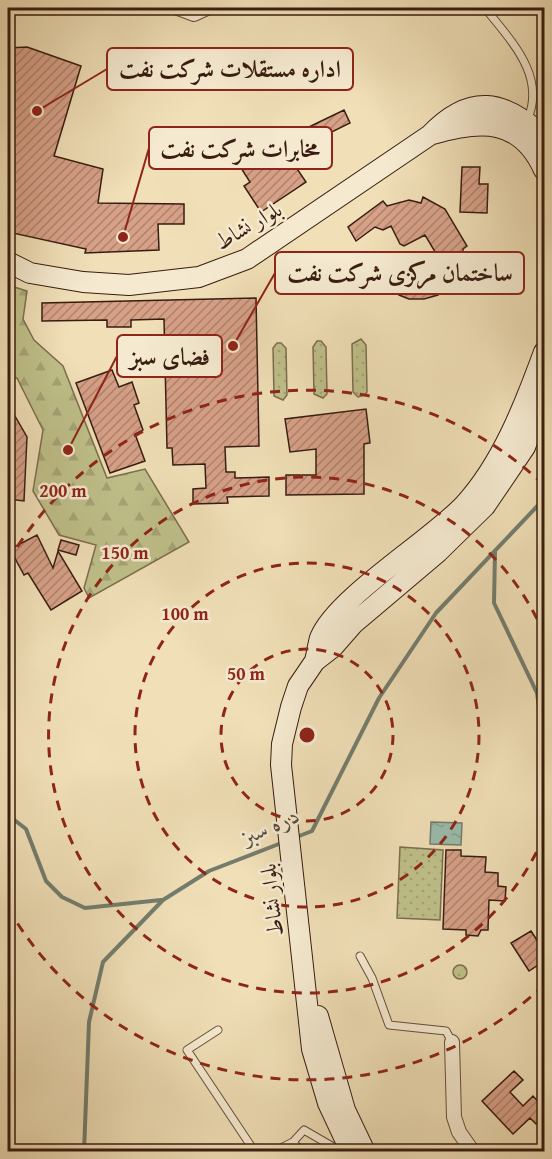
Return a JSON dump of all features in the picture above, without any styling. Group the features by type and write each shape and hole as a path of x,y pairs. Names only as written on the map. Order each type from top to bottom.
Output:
{"main road":[{"name":"بلوار نشاط","path":"8,262 30,273 83,282 129,285 199,277 247,259 430,135 448,116 469,107 501,107 527,121 544,137"},
{"name":"بلوار نشاط","path":"430,135 464,125 485,124 506,129 527,141 544,170"},
{"name":"بلوار نشاط","path":"8,272 21,275 30,273"},
{"name":"بلوار نشاط","path":"315,661 320,637 340,611 464,504 493,464 518,416 544,352"},
{"name":"بلوار نشاط","path":"351,1152 328,1103 312,1048 281,765 282,744 291,707 298,686 315,661 333,647 354,623 438,552 485,506 525,447 544,397"},
{"name":"بلوار نشاط","path":"302,962 345,1110 365,1152"}],"street":[{"path":"178,8 194,14 207,8"},
{"path":"452,1042 454,1117 459,1132 473,1152"}],"lane":[{"path":"485,8 523,57 533,84 532,109 527,121"},
{"path":"360,956 372,978 389,1025 446,1031 452,1042"},
{"path":"218,1030 187,1050 255,1152"},
{"path":"273,1152 293,1142 304,1130 342,1152"},
{"path":"293,1142 302,1152"}],"green space":[{"path":"8,285 27,291 23,319 34,340 63,366 107,478 145,469 189,542 89,598 84,588 96,545 59,535 33,491 43,430 17,378 8,378"},
{"path":"361,339 366,345 367,392 358,397 353,392 352,344"},
{"path":"317,341 321,341 326,347 327,394 323,398 314,394 313,347"},
{"path":"277,343 281,343 286,348 287,395 283,400 274,396 273,348"},
{"path":"400,847 443,850 440,920 397,918"},
{"path":"457,965 463,965 467,972 463,979 457,979 453,975 453,969"}],"water":[{"path":"431,822 462,823 461,845 430,844"}],"building":[{"path":"27,47 81,66 54,156 103,169 98,203 184,204 184,224 158,224 159,250 85,253 86,249 8,232 8,48"},
{"path":"344,110 350,123 287,154 306,182 261,212 244,186 250,182 241,168 280,141"},
{"path":"462,167 480,167 479,184 488,184 487,213 460,212"},
{"path":"423,197 445,209 467,246 463,249 463,262 455,281 438,295 424,299 409,299 399,295 389,286 410,269 418,275 431,270 437,255 425,235 404,246 400,244 391,226 383,230 375,227 356,241 348,227 383,201 387,206 409,200 421,203"},
{"path":"256,298 259,446 225,447 226,472 235,472 235,478 269,477 269,496 227,497 228,503 193,504 193,489 206,488 205,464 173,465 172,448 167,448 164,319 131,320 131,327 107,327 107,320 42,321 42,303"},
{"path":"112,370 119,387 132,382 139,403 134,405 143,430 135,434 145,461 110,473 76,383"},
{"path":"8,404 27,437 24,501 8,499"},
{"path":"366,409 370,443 364,444 364,494 286,495 286,475 316,475 316,449 290,452 285,419"},
{"path":"37,535 53,568 58,551 82,591 51,610 28,573 24,575 10,549"},
{"path":"61,540 79,545 76,555 58,550"},
{"path":"446,850 461,850 461,856 486,857 485,872 498,873 498,886 506,887 505,901 489,900 488,930 481,930 478,936 466,935 466,930 443,929"},
{"path":"531,931 544,951 544,961 529,971 511,943"},
{"path":"514,1071 523,1080 510,1092 523,1106 533,1096 544,1108 544,1116 536,1124 530,1118 513,1134 482,1101"}],"waterway":[{"name":"دره سبز","path":"294,838 312,831 379,698 436,613 544,499"},
{"path":"495,552 494,603 537,693 544,742"},
{"path":"8,815 26,829 46,881 62,897 85,908 161,900"},
{"name":"دره سبز","path":"84,1152 89,1022 103,962 163,900 209,871 284,842"}],"place":[{"name":"اداره مستقلات شرکت نفت","path":"37,111"},
{"name":"مخابرات شرکت نفت","path":"123,237"},
{"name":"ساختمان مرکزی شرکت نفت","path":"233,346"},
{"name":"فضای سبز","path":"68,450"}]}
